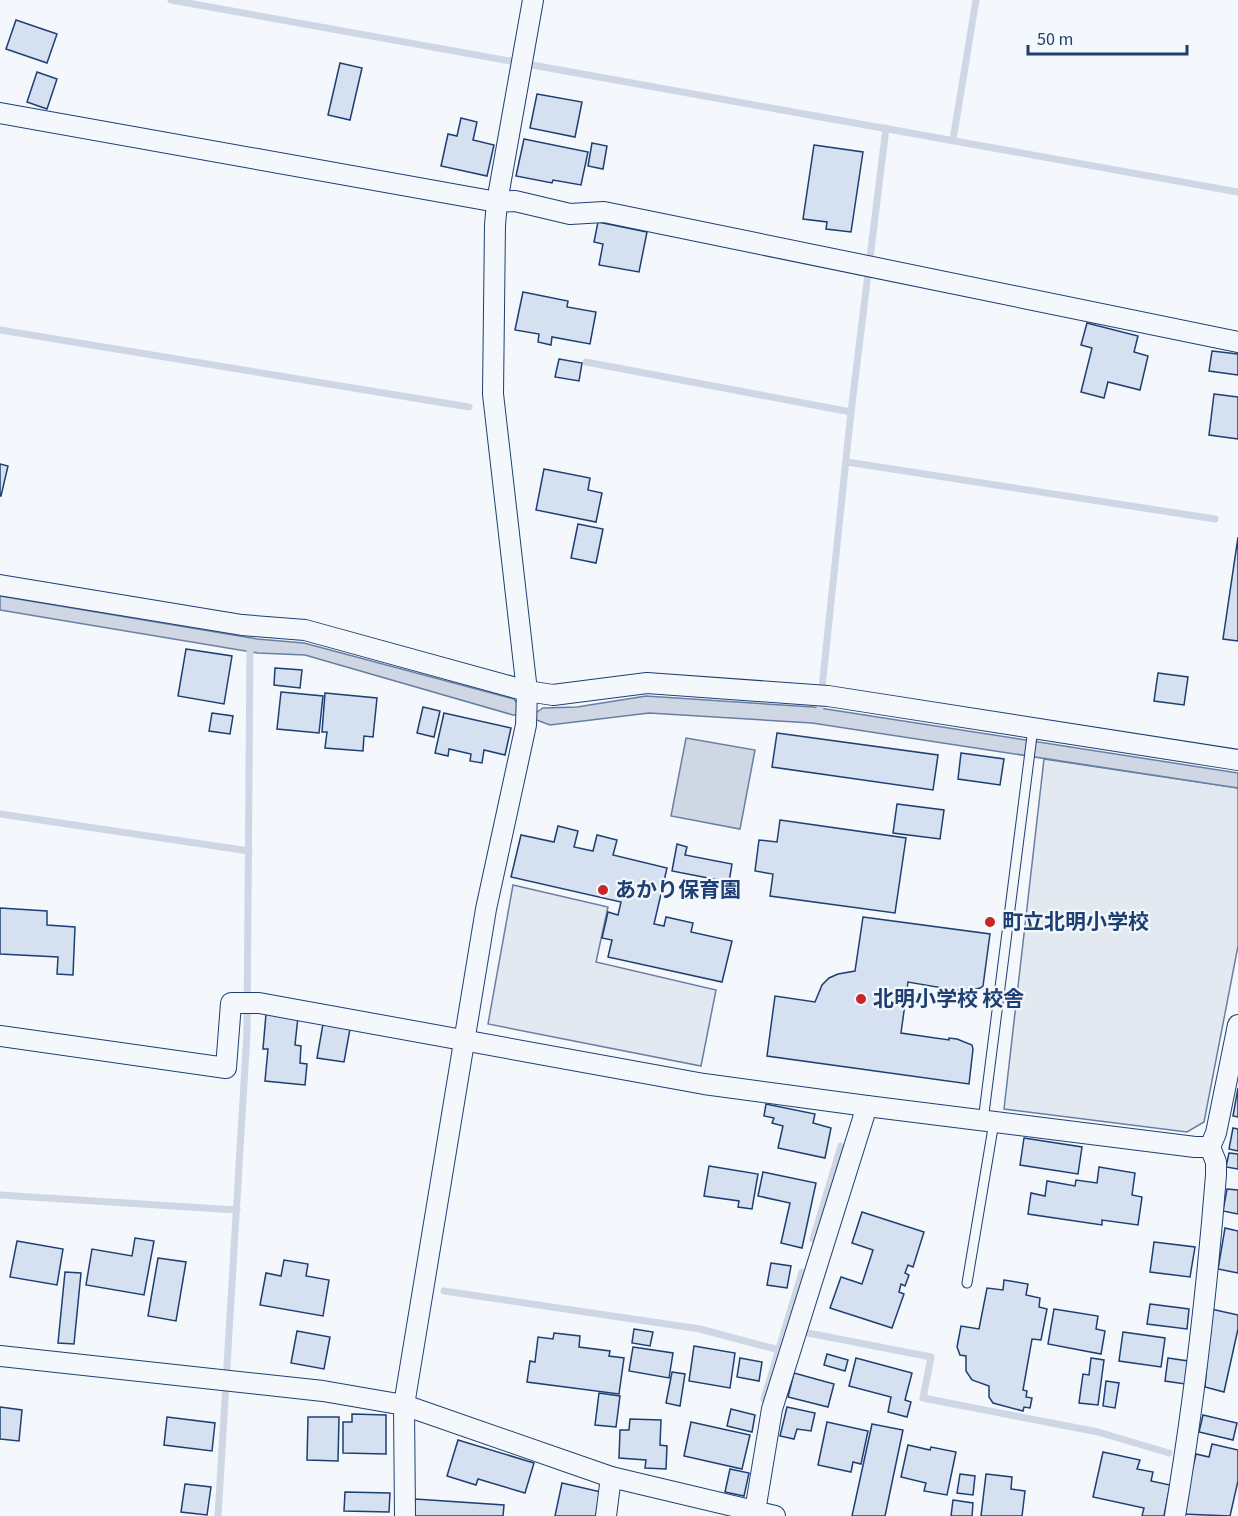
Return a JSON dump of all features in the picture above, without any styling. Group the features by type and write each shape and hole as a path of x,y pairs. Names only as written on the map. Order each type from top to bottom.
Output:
{"street":[{"path":"405,1516 404,1405 486,909 526,725 527,696 493,394 497,201 533,0"},
{"path":"0,113 497,201 515,201 570,214 604,212 1238,342"},
{"path":"0,585 242,625 305,630 527,696 553,695 647,683 820,696 1032,732 1238,760"},
{"path":"0,1036 226,1068 231,1003 249,1003 704,1084 1183,1146 1210,1147"},
{"path":"1175,1516 1187,1443 1208,1276 1216,1175 1216,1162 1210,1147 1216,1133 1234,1065 1238,1025"},
{"path":"755,1511 772,1409 867,1106"},
{"path":"0,1356 323,1391 404,1405 611,1477 775,1516"},
{"path":"606,1516 611,1477"}],"lane":[{"path":"967,1283 988,1121 1032,732"}],"shaded area":[{"path":"0,596 257,639 304,643 514,699 519,706 537,712 543,708 577,707 646,696 813,707 1238,773 1238,788 812,723 649,713 550,725 523,715 513,715 305,655 258,653 0,610"},
{"path":"686,738 755,750 740,829 671,816"},
{"path":"1044,759 1238,788 1238,946 1204,1122 1187,1132 1004,1109"},
{"path":"513,885 608,907 596,962 716,990 701,1066 488,1024"}],"building":[{"path":"16,20 57,34 47,63 6,49"},
{"path":"340,63 362,68 350,120 328,115"},
{"path":"37,72 57,79 47,109 27,102"},
{"path":"537,94 582,102 575,137 530,128"},
{"path":"461,118 477,122 473,140 494,145 487,176 441,166 448,134 457,136"},
{"path":"524,139 588,152 581,185 553,180 552,183 516,176"},
{"path":"592,143 607,146 603,169 588,166"},
{"path":"814,145 863,152 851,232 826,229 827,222 803,219"},
{"path":"598,222 647,232 639,272 599,265 603,244 594,242"},
{"path":"523,292 568,301 567,307 596,312 590,344 552,337 551,345 538,342 539,334 515,330"},
{"path":"1087,323 1138,336 1134,352 1148,356 1140,390 1108,382 1104,398 1081,392 1092,348 1081,345"},
{"path":"1212,351 1238,354 1238,375 1209,371"},
{"path":"559,359 582,363 579,381 555,377"},
{"path":"1214,394 1238,397 1238,439 1209,435"},
{"path":"0,464 8,466 1,496 0,496"},
{"path":"544,469 590,478 588,490 602,493 596,522 536,510"},
{"path":"578,524 603,529 596,563 571,558"},
{"path":"1238,537 1238,641 1223,639"},
{"path":"186,649 232,656 224,704 178,696"},
{"path":"275,668 302,670 300,688 274,685"},
{"path":"1158,673 1188,677 1184,705 1154,701"},
{"path":"281,692 323,696 319,733 277,729"},
{"path":"325,693 377,698 373,737 364,736 363,751 325,748 327,732 322,732"},
{"path":"423,707 440,711 434,737 417,733"},
{"path":"212,713 233,716 230,734 209,731"},
{"path":"444,713 511,728 505,755 484,750 482,763 470,761 471,754 449,749 448,756 435,753"},
{"path":"777,733 938,755 933,790 772,767"},
{"path":"961,753 1004,759 1000,785 958,779"},
{"path":"897,804 944,810 940,839 893,833"},
{"path":"780,820 906,838 895,913 770,896 773,874 755,871 759,840 777,842"},
{"path":"558,826 578,831 574,847 593,851 597,835 617,840 613,855 667,868 654,924 664,926 666,917 693,923 691,932 732,941 722,982 608,957 612,940 602,938 608,912 618,915 621,902 511,877 521,835 554,842"},
{"path":"677,844 687,847 685,855 732,864 729,882 672,871"},
{"path":"0,908 47,911 47,925 75,927 73,975 57,974 58,957 0,954"},
{"name":"北明小学校 校舎","path":"863,917 990,934 983,986 980,988 966,992 908,982 901,1033 949,1040 949,1038 957,1039 972,1045 969,1084 767,1056 775,996 815,1002 822,985 829,978 855,971"},
{"path":"266,1014 298,1017 295,1045 301,1046 300,1063 307,1064 305,1085 265,1081 268,1049 263,1049"},
{"path":"323,1024 350,1029 344,1062 317,1058"},
{"path":"1238,1088 1238,1117 1233,1116"},
{"path":"766,1104 815,1114 813,1123 831,1128 825,1158 778,1148 783,1126 772,1123 774,1118 764,1116"},
{"path":"1233,1128 1238,1129 1238,1151 1229,1149"},
{"path":"1024,1138 1082,1147 1078,1174 1020,1165"},
{"path":"1229,1153 1238,1154 1238,1169 1226,1167"},
{"path":"709,1166 758,1174 752,1209 738,1207 739,1201 704,1196"},
{"path":"1099,1167 1135,1173 1132,1195 1142,1197 1138,1225 1102,1220 1102,1225 1028,1214 1031,1193 1045,1196 1047,1181 1075,1186 1076,1180 1097,1183"},
{"path":"763,1172 816,1183 802,1248 781,1243 790,1203 758,1196"},
{"path":"1227,1189 1238,1190 1238,1214 1223,1211"},
{"path":"862,1212 924,1232 913,1267 908,1265 905,1273 909,1275 905,1286 901,1284 899,1292 904,1294 892,1328 830,1308 841,1277 862,1284 873,1250 852,1243"},
{"path":"1225,1228 1238,1231 1238,1273 1218,1269"},
{"path":"135,1238 154,1241 144,1295 86,1285 92,1249 132,1256"},
{"path":"17,1241 63,1249 57,1285 10,1277"},
{"path":"1154,1242 1195,1247 1190,1277 1150,1272"},
{"path":"158,1258 186,1262 176,1321 148,1316"},
{"path":"284,1260 308,1264 306,1276 329,1280 323,1316 260,1305 266,1273 281,1276"},
{"path":"771,1263 791,1266 787,1288 767,1285"},
{"path":"65,1272 81,1273 74,1344 58,1343"},
{"path":"1004,1280 1028,1284 1026,1295 1040,1298 1039,1307 1047,1309 1041,1340 1032,1339 1023,1390 1027,1391 1026,1397 1032,1398 1030,1408 1024,1407 1023,1411 993,1403 989,1397 989,1386 972,1380 966,1371 966,1356 960,1355 957,1347 961,1326 979,1329 987,1288 1003,1290"},
{"path":"1150,1304 1189,1309 1187,1329 1147,1324"},
{"path":"1054,1309 1098,1316 1096,1329 1105,1331 1101,1354 1048,1344"},
{"path":"1211,1309 1238,1315 1238,1329 1224,1392 1205,1387"},
{"path":"634,1329 653,1332 650,1346 632,1343"},
{"path":"297,1331 330,1337 324,1369 291,1363"},
{"path":"1123,1332 1165,1338 1161,1367 1119,1361"},
{"path":"554,1333 580,1336 579,1347 610,1351 609,1356 624,1358 619,1394 527,1382 530,1361 535,1362 538,1337 553,1339"},
{"path":"694,1346 735,1353 730,1388 689,1381"},
{"path":"633,1347 673,1353 669,1378 629,1371"},
{"path":"827,1354 848,1360 845,1371 824,1365"},
{"path":"740,1358 762,1362 759,1381 737,1377"},
{"path":"856,1358 912,1373 905,1400 911,1402 907,1417 888,1412 891,1397 849,1386"},
{"path":"1091,1358 1104,1360 1098,1405 1079,1403 1083,1374 1089,1375"},
{"path":"1168,1358 1188,1361 1185,1384 1165,1381"},
{"path":"672,1372 685,1374 680,1406 666,1403"},
{"path":"794,1373 834,1384 828,1407 788,1397"},
{"path":"1106,1381 1119,1383 1115,1408 1103,1406"},
{"path":"599,1393 620,1396 616,1427 595,1425"},
{"path":"0,1407 22,1410 19,1441 0,1439"},
{"path":"787,1407 815,1413 811,1431 797,1429 794,1439 780,1436"},
{"path":"731,1409 755,1415 752,1432 727,1426"},
{"path":"352,1414 386,1415 386,1454 343,1453 343,1422 352,1422"},
{"path":"1203,1415 1237,1423 1233,1440 1199,1432"},
{"path":"167,1417 215,1423 212,1451 164,1445"},
{"path":"308,1417 339,1417 338,1461 307,1460"},
{"path":"630,1419 661,1420 660,1445 667,1446 666,1469 645,1468 646,1460 619,1458 620,1430 629,1430"},
{"path":"691,1422 750,1435 742,1469 684,1456"},
{"path":"827,1422 868,1431 861,1464 853,1462 851,1472 818,1465"},
{"path":"872,1424 903,1430 885,1516 852,1516"},
{"path":"458,1440 534,1463 525,1493 478,1479 476,1485 447,1476"},
{"path":"1212,1444 1238,1450 1238,1481 1230,1516 1182,1514 1196,1454 1209,1457"},
{"path":"908,1445 956,1452 947,1495 924,1491 926,1483 901,1477"},
{"path":"1103,1452 1140,1460 1137,1469 1153,1472 1151,1481 1170,1485 1164,1516 1142,1516 1144,1508 1093,1497"},
{"path":"730,1469 749,1473 744,1496 725,1492"},
{"path":"960,1474 975,1476 973,1495 957,1493"},
{"path":"986,1474 1012,1477 1011,1489 1025,1491 1022,1516 981,1516"},
{"path":"562,1483 601,1492 596,1516 555,1516"},
{"path":"185,1484 211,1487 207,1515 181,1512"},
{"path":"345,1492 390,1493 389,1512 344,1511"},
{"path":"415,1499 504,1505 503,1516 414,1516"},
{"path":"953,1500 973,1503 972,1516 951,1516"}],"waterway":[{"path":"171,0 1238,192"},
{"path":"953,140 976,0"},
{"path":"819,716 851,412 886,128"},
{"path":"0,330 469,407"},
{"path":"586,362 851,412"},
{"path":"847,462 1215,519"},
{"path":"218,1516 247,1033 250,645"},
{"path":"0,814 249,851"},
{"path":"813,1239 841,1146"},
{"path":"0,1195 237,1210"},
{"path":"764,1399 802,1272"},
{"path":"444,1291 700,1329 779,1350"},
{"path":"808,1333 931,1357 923,1398 1098,1432 1169,1453"}],"place":[{"name":"あかり保育園","path":"603,890"},
{"name":"町立北明小学校","path":"990,922"},
{"name":"北明小学校 校舎","path":"861,999"}]}
